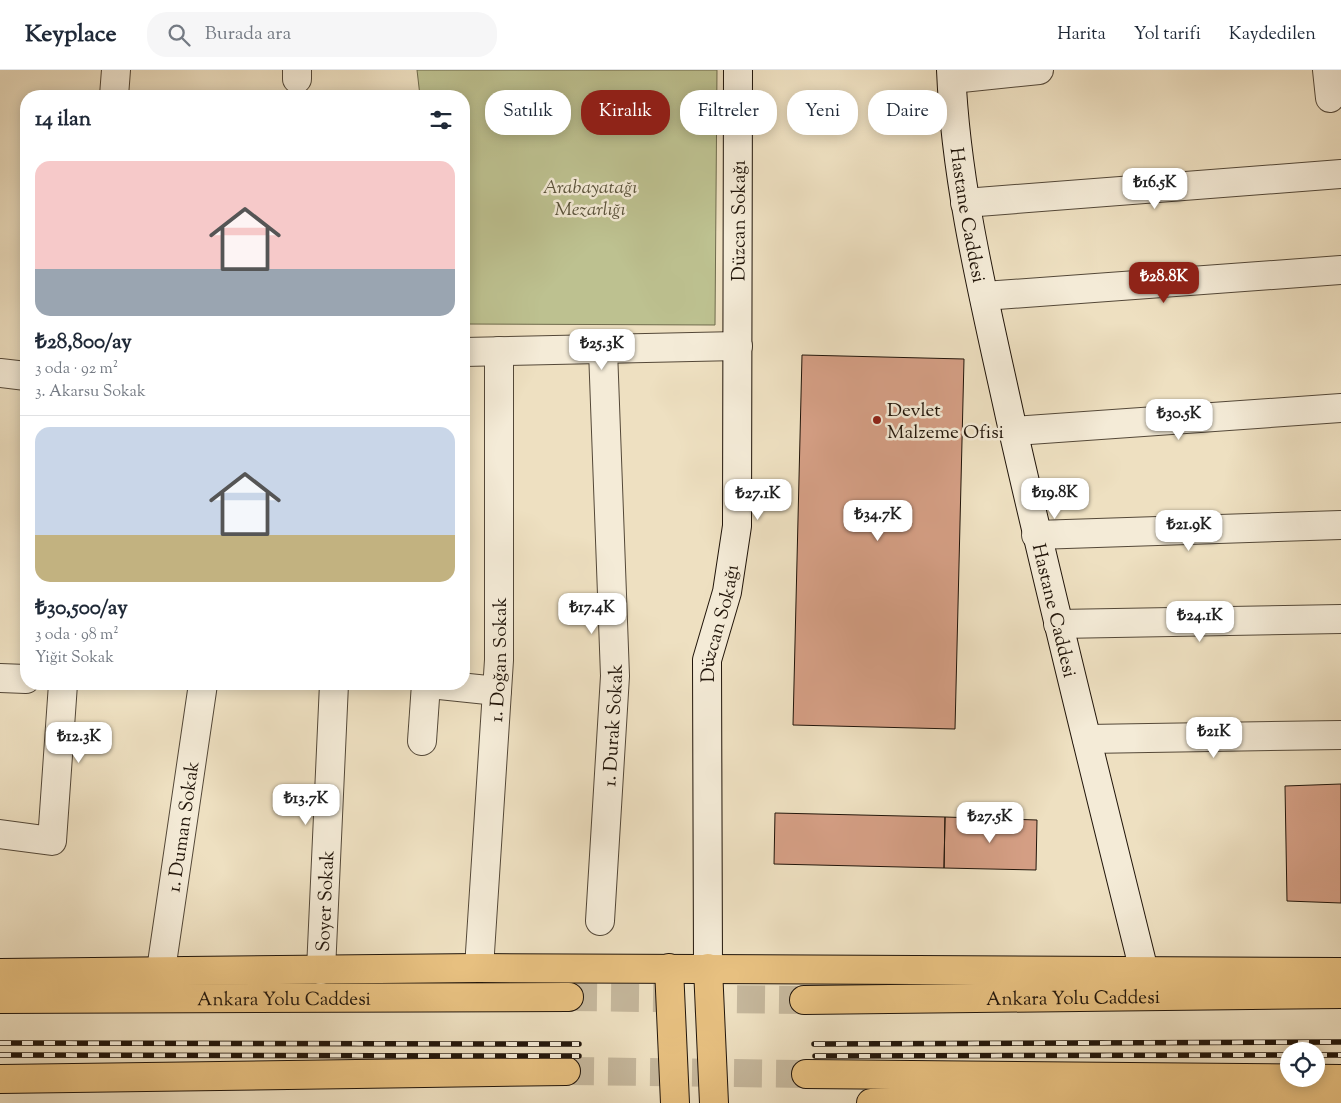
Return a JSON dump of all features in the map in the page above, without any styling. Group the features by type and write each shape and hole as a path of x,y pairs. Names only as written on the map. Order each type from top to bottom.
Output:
{"highway":[{"path":"0,973 480,968 1341,972"},
{"path":"669,968 675,1103"},
{"path":"708,968 714,1103"},
{"name":"Ankara Yolu Caddesi","path":"804,1000 1341,994"},
{"name":"Ankara Yolu Caddesi","path":"0,998 569,997"},
{"path":"0,1079 566,1071"},
{"path":"806,1074 1341,1079"},
{"path":"871,1103 953,1099 1341,1102"}],"street":[{"path":"114,90 116,70"},
{"name":"Düzcan Sokağı","path":"708,968 707,660 727,592 737,526 738,70"},
{"path":"952,74 1039,70"},
{"path":"1327,70 1330,98"},
{"name":"Hastane Caddesi","path":"952,74 965,203 984,296 1036,535 1144,971"},
{"path":"965,203 1341,174"},
{"path":"984,296 1341,270"},
{"path":"470,352 738,346"},
{"name":"1. Durak Sokak","path":"600,921 615,676 603,350"},
{"name":"1. Doğan Sokak","path":"480,968 497,691 499,351"},
{"path":"0,373 20,375"},
{"path":"1014,431 1341,408"},
{"path":"1036,535 1341,525"},
{"path":"1058,624 1341,619"},
{"path":"0,678 20,679"},
{"path":"470,688 497,691"},
{"path":"0,834 52,841 64,690"},
{"name":"1. Duman Sokak","path":"161,970 202,690"},
{"name":"Soyer Sokak","path":"321,970 334,690"},
{"path":"422,741 426,690"},
{"path":"1087,739 1341,735"}],"green space":[{"name":"Arabayatağı Mezarlığı","path":"417,70 717,70 717,90 680,90 680,135 716,135 715,325 470,324 470,90 419,90"}],"building":[{"path":"802,355 964,359 955,729 793,725"},
{"path":"1341,784 1341,903 1287,901 1285,786"},
{"path":"775,813 945,817 944,868 774,864"},
{"path":"945,817 1037,820 1036,870 944,868"}],"tunnel":[{"path":"569,997 804,1000"},
{"path":"566,1071 806,1074"}],"railway":[{"path":"814,1044 1341,1042"},
{"path":"0,1043 579,1044"},
{"path":"0,1055 579,1056"},
{"path":"815,1056 1280,1055"},
{"path":"1325,1055 1341,1055"}],"place":[{"name":"Devlet Malzeme Ofisi","path":"877,420"}]}
